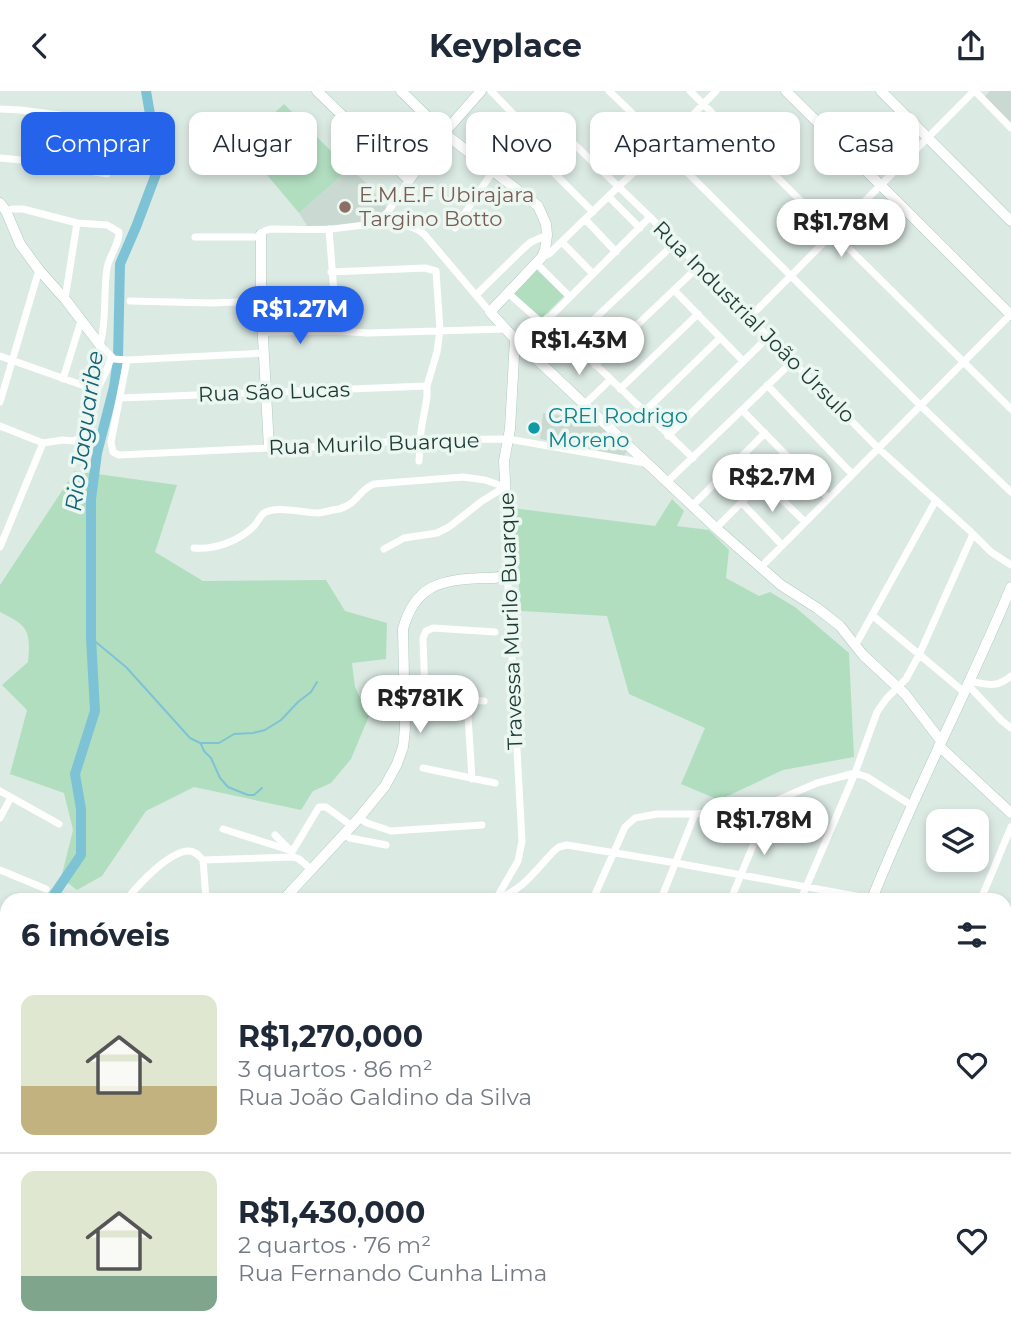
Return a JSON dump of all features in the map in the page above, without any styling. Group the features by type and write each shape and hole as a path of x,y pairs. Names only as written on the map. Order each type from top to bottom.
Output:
{"street":[{"path":"317,91 409,180"},
{"path":"401,91 422,112"},
{"path":"452,125 481,91"},
{"name":"Rua Industrial João Úrsulo","path":"491,91 522,123 551,129 565,137 619,186 878,448 991,552 1011,565"},
{"path":"609,91 631,112"},
{"path":"690,91 1011,409"},
{"path":"696,112 716,91"},
{"path":"761,567 1011,315 786,91"},
{"path":"881,91 1011,221"},
{"path":"749,319 974,91 1011,128"},
{"path":"0,109 36,112"},
{"path":"452,140 466,151"},
{"path":"0,158 21,160"},
{"path":"369,224 387,213 413,175"},
{"path":"455,228 490,175"},
{"path":"490,312 539,260 545,250 547,235 546,223 538,206 498,175"},
{"path":"556,175 593,212"},
{"path":"539,260 549,254 631,175"},
{"path":"689,175 1011,492"},
{"path":"609,197 640,228"},
{"path":"2,208 23,209 77,223 107,225 120,234 107,269 100,345"},
{"path":"2,208 20,244 39,270 112,358 125,360 264,353"},
{"path":"518,342 545,321 650,217"},
{"path":"585,219 616,252"},
{"path":"65,299 77,223"},
{"path":"269,448 261,301 261,236 264,231 329,229 369,224 406,226 421,232 505,329 646,463 780,585 831,617 855,646 898,687 940,743 1011,813"},
{"path":"329,229 337,331"},
{"path":"476,295 524,248 547,235"},
{"path":"195,237 261,236"},
{"path":"562,242 593,274"},
{"path":"571,341 675,243"},
{"path":"539,260 570,297"},
{"path":"596,365 698,267"},
{"path":"331,272 425,268 434,270 437,274 440,330 428,386 419,461"},
{"path":"0,402 39,270"},
{"path":"674,290 743,361"},
{"path":"508,293 571,341 693,458"},
{"path":"130,300 212,303 261,301"},
{"path":"620,389 698,314"},
{"path":"63,379 81,321"},
{"path":"264,333 505,329"},
{"path":"668,436 768,337"},
{"path":"644,412 720,338"},
{"name":"Travessa Murilo Buarque","path":"499,893 518,861 522,841 508,586 505,575 508,573 509,562 504,461 510,429 518,342"},
{"path":"0,356 96,390"},
{"path":"0,426 43,443 63,439 73,441 83,437 90,425 96,390 112,358"},
{"path":"120,398 125,360"},
{"path":"667,482 793,361"},
{"path":"585,404 610,380"},
{"name":"Rua São Lucas","path":"120,398 428,386"},
{"path":"767,386 852,474"},
{"name":"Rua Murilo Buarque","path":"120,398 111,442 113,452 119,455 351,446 402,440 508,439 646,463"},
{"path":"741,411 828,498"},
{"path":"692,506 765,433"},
{"path":"0,547 43,443"},
{"path":"716,528 787,457"},
{"path":"194,548 212,548 238,538 254,526 263,513 278,509 319,513 344,508 354,502 365,487 374,484 463,477 485,479 505,487"},
{"path":"763,481 805,522"},
{"path":"384,549 404,538 437,533 450,527 482,501 505,487"},
{"path":"855,646 936,500"},
{"path":"741,503 782,545"},
{"path":"804,893 855,773 877,712 906,679 974,534"},
{"path":"295,893 385,786 397,764 405,729 403,629 407,613 414,602 435,585 453,580 505,575"},
{"path":"874,893 911,805 1011,587"},
{"path":"872,615 919,655 967,686 1011,728"},
{"path":"425,697 425,631 433,628 495,632"},
{"path":"967,686 1001,684 1011,676"},
{"path":"404,696 484,701"},
{"path":"467,700 472,779"},
{"path":"423,768 495,783"},
{"path":"596,893 625,827 635,818 657,814 759,809 817,783 855,773 867,777 911,805"},
{"path":"0,791 59,824"},
{"path":"0,818 11,797"},
{"path":"734,893 770,804"},
{"path":"293,854 319,807 327,807 355,822 391,831 482,825"},
{"path":"664,893 695,814"},
{"path":"984,893 1011,827"},
{"path":"223,829 293,854"},
{"path":"344,834 350,838 386,845"},
{"path":"275,835 313,870"},
{"path":"510,893 518,889 559,847 567,845 839,893"},
{"path":"132,893 149,875 174,856 190,851 203,860 206,893"},
{"path":"203,860 293,854"},
{"path":"0,870 46,889"}],"shaded area":[{"path":"990,91 1011,91 1011,127 983,98"},
{"path":"342,175 358,175 389,210 376,222 309,229 299,213"},
{"path":"543,413 596,421 627,451 624,456 540,439"}],"green space":[{"path":"284,104 292,112 275,112"},
{"path":"317,137 331,151 331,175 342,175 299,213 267,175 317,175"},
{"path":"536,269 564,296 541,319 513,293"},
{"path":"75,471 177,485 155,552 203,581 326,580 345,611 387,623 386,659 352,663 355,687 369,716 351,759 331,783 313,791 301,810 194,787 146,811 102,876 77,890 61,878 73,830 64,793 10,774 27,710 2,685 28,662 29,643 26,630 17,621 0,612 0,585"},
{"path":"672,499 684,511 677,526 709,530 729,550 726,578 759,596 770,592 795,607 849,653 854,757 783,770 719,800 681,784 705,728 629,694 607,616 521,611 512,508 655,526"}],"waterway":[{"name":"Rio Jaguaribe","path":"55,893 81,855 81,809 75,774 95,711 91,638 91,499 97,453 114,387 118,359 120,264 159,166 146,91"},
{"path":"91,638 126,667 190,738 200,743 219,743 234,734 265,730 281,720 311,692 317,682"},
{"path":"201,744 228,787 248,795 254,795 262,788"}],"place":[{"name":"E.M.E.F Ubirajara Targino Botto","path":"345,207"},
{"name":"CREI Rodrigo Moreno","path":"534,428"}]}
